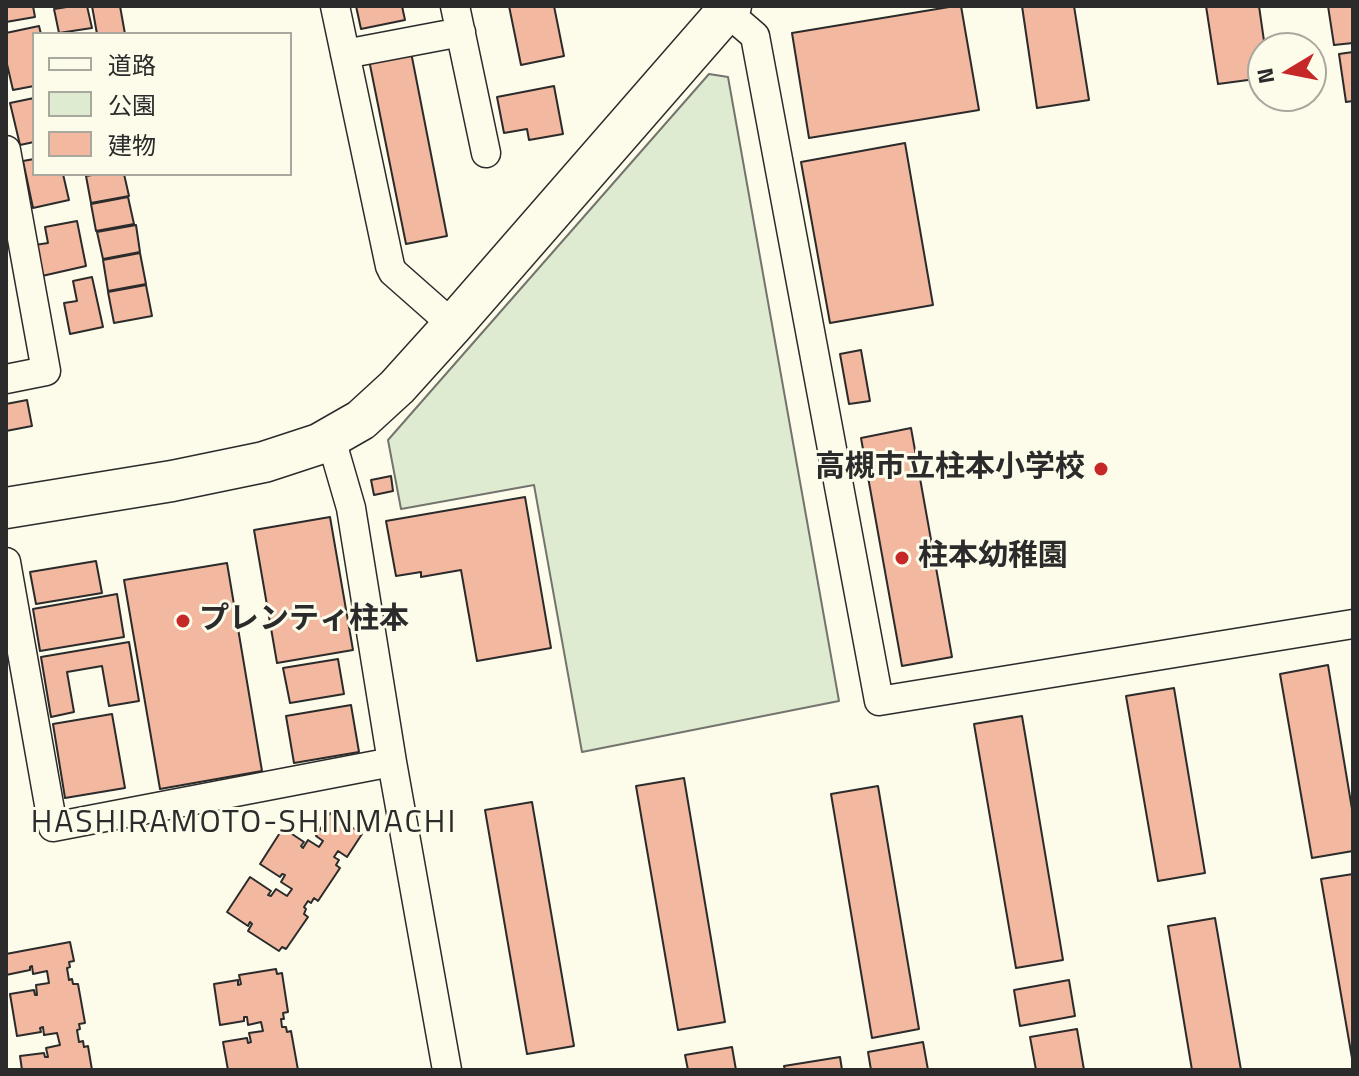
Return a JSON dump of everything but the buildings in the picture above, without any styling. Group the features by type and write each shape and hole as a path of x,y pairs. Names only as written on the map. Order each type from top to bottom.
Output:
{"street":[{"path":"335,6 390,266 453,325"},
{"path":"6,508 172,481 264,462 331,439 361,420 453,325 729,9 755,36 879,701 1353,624"},
{"path":"345,54 458,19 486,153"},
{"path":"6,150 46,371 6,379"},
{"path":"331,439 351,508 447,1070"},
{"path":"6,562 53,827 392,762"}],"green space":[{"path":"709,74 728,77 839,701 582,752 534,485 401,509 388,440"}],"place":[{"name":"高槻市立柱本小学校","path":"1101,469"},
{"name":"柱本幼稚園","path":"902,558"},
{"name":"プレンティ柱本","path":"183,621"}],"district":[{"name":"HASHIRAMOTO-SHINMACHI","path":"244,824"}]}
